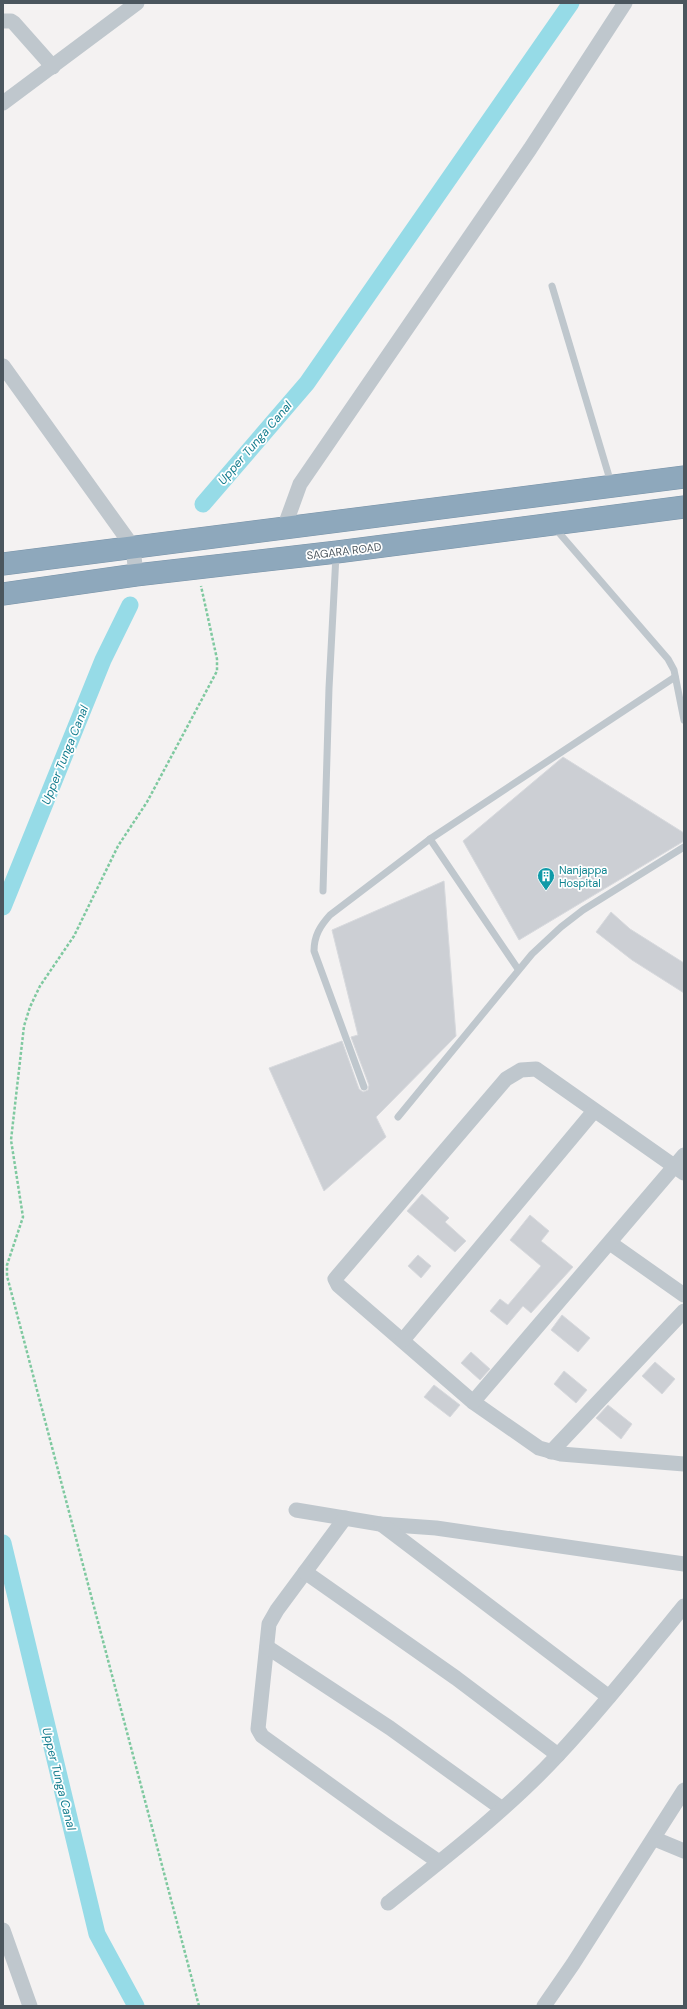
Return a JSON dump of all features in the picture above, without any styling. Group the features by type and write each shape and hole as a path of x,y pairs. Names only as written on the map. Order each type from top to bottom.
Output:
{"highway":[{"path":"3,564 684,477"},
{"name":"SAGARA ROAD","path":"3,594 136,575 337,552 684,507"}],"street":[{"path":"3,103 137,3"},
{"path":"284,528 300,484 530,149 625,3"},
{"path":"6,18 53,67"},
{"path":"3,366 133,547 136,575"},
{"path":"473,1402 610,1243 681,1165 594,1111 536,1070 528,1068 513,1073 506,1079 335,1279 338,1285 473,1402 539,1448 551,1452 684,1464"},
{"path":"403,1340 594,1111"},
{"path":"610,1243 684,1295"},
{"path":"551,1452 684,1311"},
{"path":"296,1510 380,1524 436,1528 684,1564"},
{"path":"345,1518 272,1617 269,1624 257,1725 260,1734 439,1862"},
{"path":"380,1524 609,1697"},
{"path":"305,1572 456,1678 558,1755"},
{"path":"388,1903 502,1808 558,1755 609,1697 684,1606"},
{"path":"267,1647 390,1728 502,1808"},
{"path":"544,2006 655,1839 684,1790"},
{"path":"655,1839 684,1851"},
{"path":"3,1930 30,2006"}],"lane":[{"path":"552,286 612,485"},
{"path":"551,525 668,659 675,677 684,720"},
{"path":"323,891 329,688 337,552"},
{"path":"364,1087 314,951 314,941 318,931 330,915 430,839 675,677"},
{"path":"430,839 518,969"},
{"path":"398,1116 518,969 561,927 583,910 684,847"}],"path":[{"path":"199,2006 7,1276 7,1265 23,1217 11,1140 24,1026 30,1007 40,986 74,936 118,846 147,802 217,671 217,659 201,588 200,568"}],"building":[{"name":"Nanjappa Hospital","path":"563,757 684,833 684,841 519,940 463,841"},
{"path":"444,881 456,1036 376,1117 386,1137 324,1191 269,1068 342,1041 359,1089 363,1092 368,1090 369,1085 351,1037 358,1035 332,930"},
{"path":"611,912 630,929 684,963 684,993 632,960 596,932"},
{"path":"422,1194 449,1218 445,1222 466,1241 455,1252 407,1211"},
{"path":"530,1215 549,1231 541,1241 573,1267 531,1313 523,1306 507,1325 490,1311 500,1299 508,1305 541,1266 510,1240"},
{"path":"418,1255 431,1266 421,1278 408,1266"},
{"path":"562,1315 590,1338 578,1352 551,1330"},
{"path":"471,1352 490,1369 480,1380 461,1363"},
{"path":"655,1362 675,1379 662,1394 642,1376"},
{"path":"564,1371 587,1390 576,1403 554,1384"},
{"path":"434,1385 460,1405 450,1417 424,1397"},
{"path":"608,1405 632,1424 621,1439 596,1418"}],"waterway":[{"path":"203,504 307,383 571,3"},
{"name":"Upper Tunga Canal","path":"3,907 103,660 130,605"},
{"name":"Upper Tunga Canal","path":"3,1543 97,1934 136,2006"}],"place":[{"name":"Nanjappa Hospital","path":"546,891"}]}
